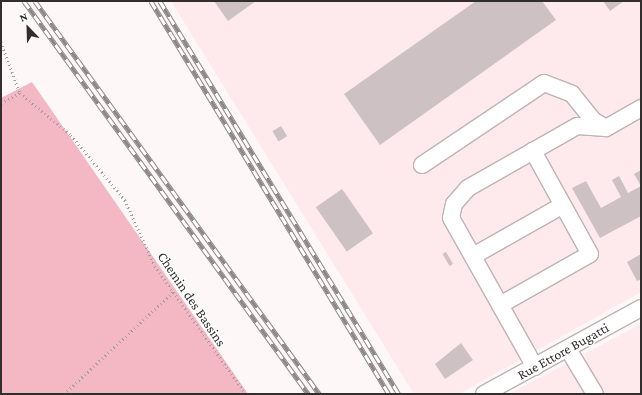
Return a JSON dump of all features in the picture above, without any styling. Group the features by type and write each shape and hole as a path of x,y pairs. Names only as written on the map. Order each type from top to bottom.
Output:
{"street":[{"path":"422,165 544,83 572,94 594,121 606,128"},
{"path":"535,366 451,218 454,204 468,188 577,126 606,128 641,108"},
{"path":"500,305 590,254 533,151"},
{"path":"473,256 563,205"},
{"name":"Rue Ettore Bugatti","path":"484,394 641,308"},
{"path":"568,349 596,394"}],"path":[{"path":"1,42 20,93 1,103"},
{"name":"Chemin des Bassins","path":"20,93 71,135 125,200 155,266 246,394"},
{"path":"64,394 173,292"}],"shaded area":[{"path":"171,1 641,1 641,292 459,394 414,394"},
{"path":"32,82 248,394 1,394 1,98"},
{"path":"641,324 641,394 509,394"}],"building":[{"path":"214,1 256,1 228,21"},
{"path":"476,1 542,1 556,20 380,145 344,94"},
{"path":"603,1 624,1 610,11"},
{"path":"281,126 287,136 279,141 272,131"},
{"path":"641,170 641,186 634,174"},
{"path":"619,176 628,193 641,186 641,216 600,238 572,188 586,181 601,208 621,197 612,180"},
{"path":"342,189 373,233 347,252 316,207"},
{"path":"446,252 453,264 450,266 443,254"},
{"path":"641,254 641,279 637,281 627,262"},
{"path":"461,343 473,360 445,379 435,364"}],"railway":[{"path":"24,1 309,394"},
{"path":"35,1 319,394"},
{"path":"151,1 389,394"},
{"path":"160,1 399,394"}]}
